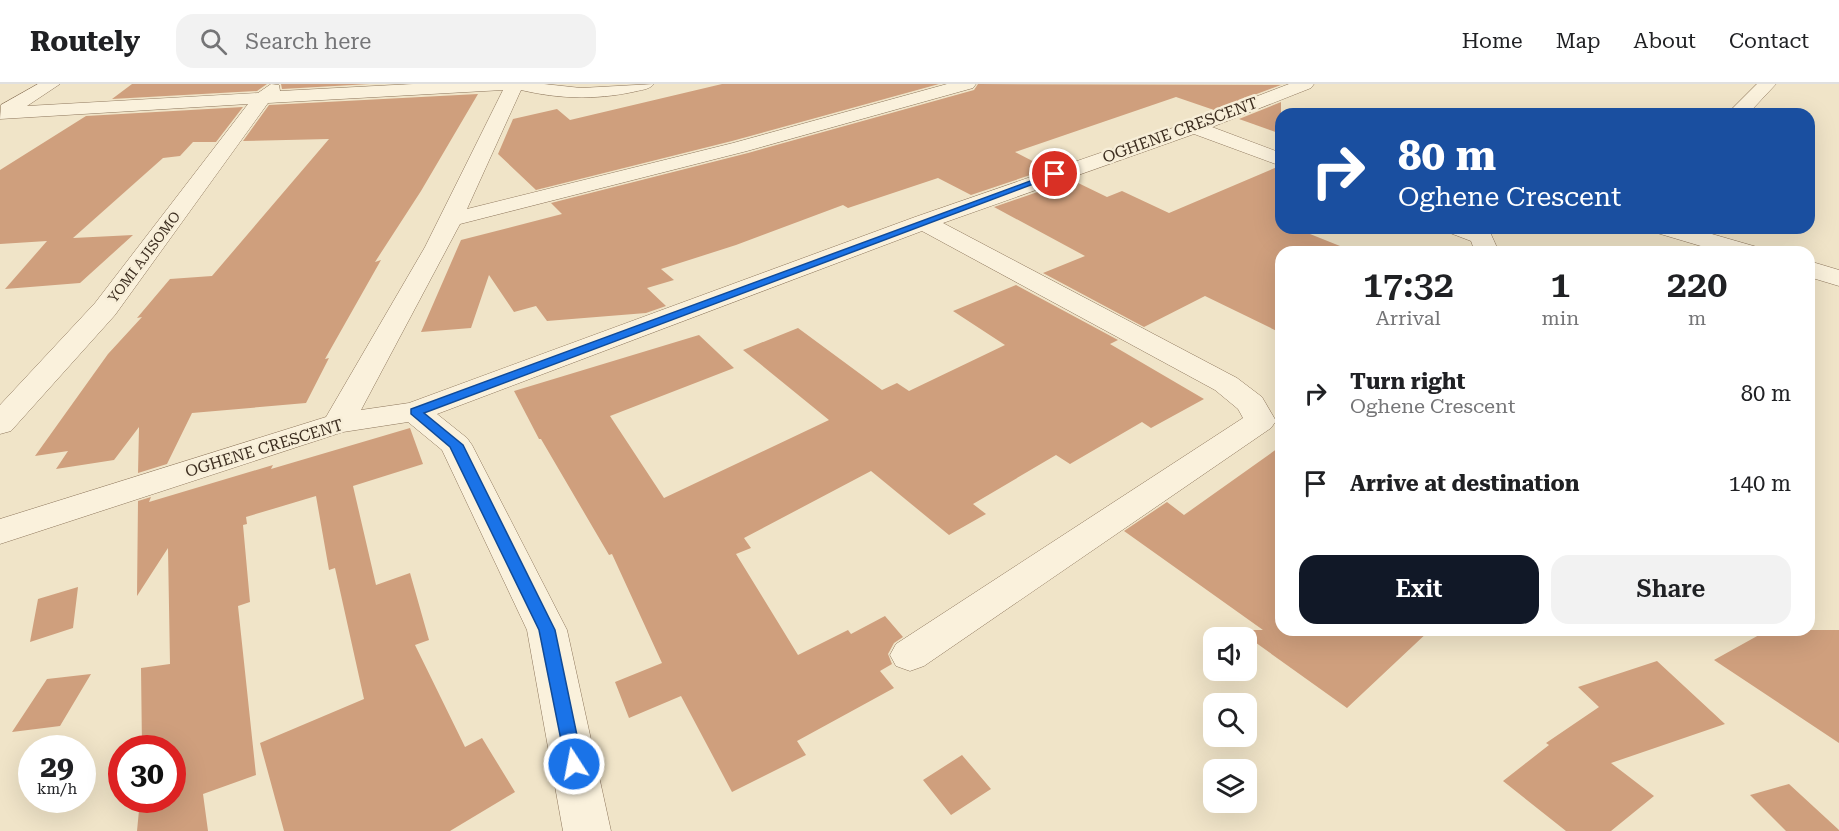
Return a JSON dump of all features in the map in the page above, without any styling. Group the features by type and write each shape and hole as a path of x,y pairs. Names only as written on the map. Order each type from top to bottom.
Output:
{"street":[{"path":"0,113 51,84"},
{"path":"0,113 270,92 508,84"},
{"path":"338,423 449,220 515,84 559,94 585,95 645,84"},
{"path":"449,220 740,147 967,84"},
{"name":"OGHENE CRESCENT","path":"0,532 338,423 415,412 922,222 1194,127 1305,84"},
{"path":"1743,108 1767,84"},
{"name":"YOMI AJISOMO","path":"0,424 105,309 270,92"},
{"path":"1194,127 1275,158"},
{"path":"910,655 1270,426 1251,404 1226,384 922,222"},
{"path":"1473,234 1481,237 1485,246"},
{"path":"1686,234 1727,246"},
{"path":"1815,271 1839,278"},
{"path":"415,412 456,445 547,630 588,831"}],"building":[{"path":"132,84 267,84 257,91 112,99"},
{"path":"281,84 370,84 282,89"},
{"path":"722,84 939,84 732,141 536,190 498,154 513,119 557,109 570,120"},
{"path":"978,84 1281,85 1214,110 1176,97 1015,152 1048,169 971,195 938,178 848,208 843,205 736,245 661,269 674,280 647,288 666,306 646,313 547,321 536,306 514,312 489,275 471,328 421,332 461,240 562,214 551,203 748,153 974,90"},
{"path":"478,94 421,191 375,262 381,260 325,359 329,358 306,403 192,413 167,464 138,473 139,427 114,460 56,469 68,451 35,456 108,354 142,317 137,318 170,279 212,276 329,139 243,141 269,105"},
{"path":"1281,102 1281,108 1275,108 1275,132 1239,119"},
{"path":"243,107 216,142 193,142 180,156 163,158 73,238 133,235 80,283 5,289 47,241 0,244 0,170 86,116"},
{"path":"1275,168 1275,234 1310,234 1340,246 1275,246 1275,330 1205,296 1144,327 1043,273 1085,256 994,207 1072,180 1107,197 1122,191 1169,213"},
{"path":"1016,285 1118,340 1110,344 1204,399 1151,428 1142,422 1070,464 1056,455 973,504 986,514 949,535 871,471 744,538 751,548 736,554 798,655 848,630 851,634 885,616 903,637 894,643 888,654 892,664 880,671 894,688 797,741 806,755 732,792 681,696 629,718 615,682 662,663 612,554 609,555 539,439 514,391 699,335 734,368 610,416 664,498 829,420 743,350 798,328 882,390 897,383 909,391 1005,345 953,311"},
{"path":"410,428 423,464 353,486 376,585 410,573 429,640 415,645 465,747 482,738 515,792 450,831 284,831 260,743 364,699 335,568 329,570 316,496 246,517 247,524 243,525 250,602 238,606 256,775 203,794 208,831 137,831 139,813 186,813 186,735 142,735 141,668 170,664 168,548 137,596 138,501 151,497 149,502 273,465 271,469"},
{"path":"1275,450 1275,636 1424,636 1347,708 1257,644 1257,630 1263,630 1124,531 1167,502 1184,515"},
{"path":"78,587 73,628 30,642 38,599"},
{"path":"1815,630 1839,630 1839,743 1714,660 1757,636 1815,636"},
{"path":"1657,661 1725,724 1611,763 1654,796 1611,831 1566,831 1503,781 1549,745 1546,743 1599,707 1578,687"},
{"path":"91,674 60,726 12,732 47,679"},
{"path":"962,755 991,789 951,815 923,780"},
{"path":"1789,784 1839,831 1786,831 1750,795"}],"route":[{"path":"574,764 547,630 456,445 415,412 1055,174"}]}
